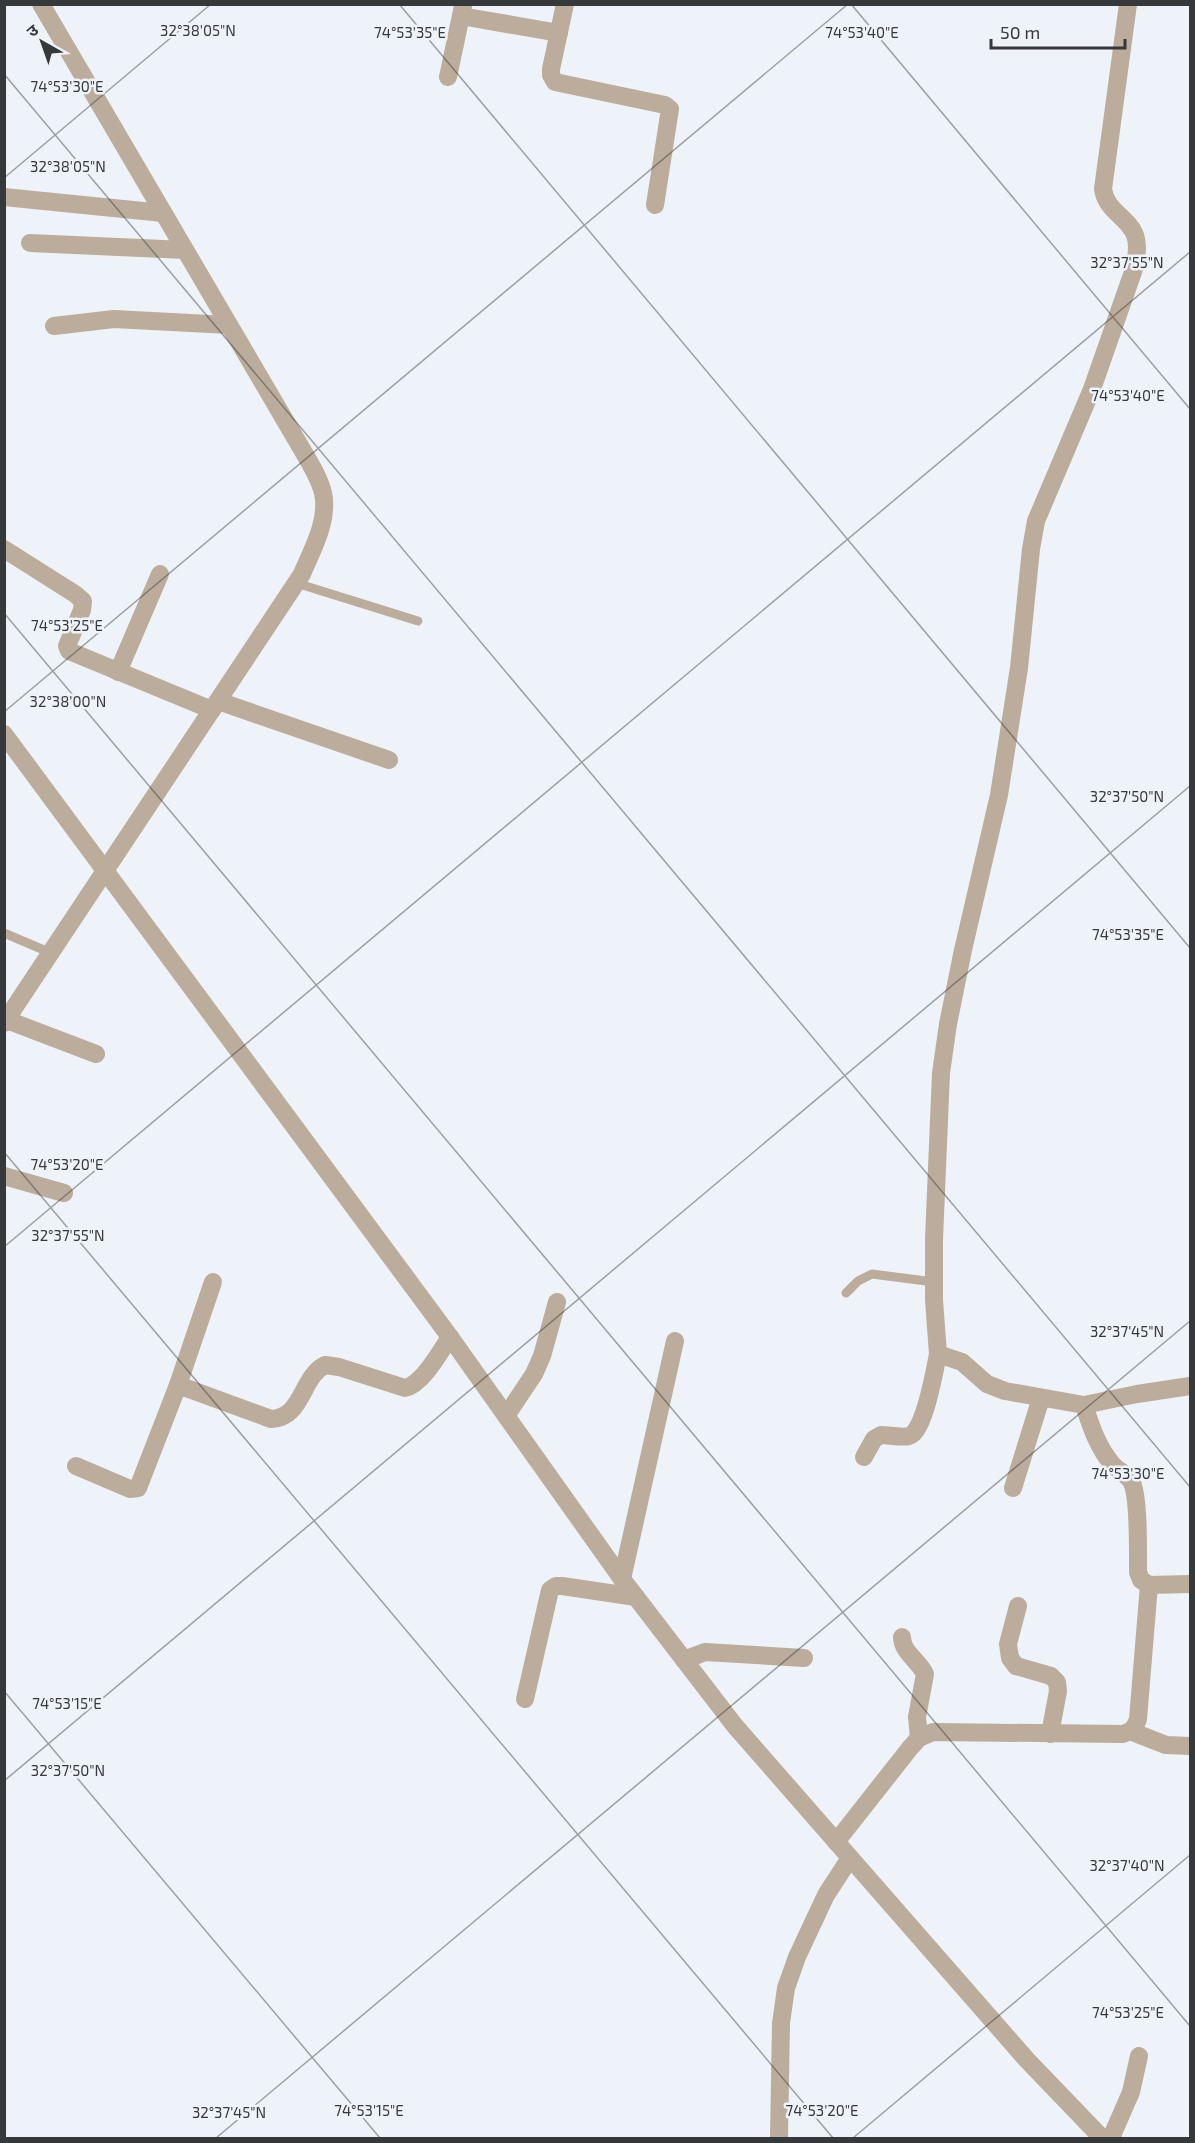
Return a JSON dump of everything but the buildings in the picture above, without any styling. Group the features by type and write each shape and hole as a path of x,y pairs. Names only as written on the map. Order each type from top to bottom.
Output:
{"street":[{"path":"41,4 300,446 323,492 324,512 318,537 302,574 302,584 222,705 106,870 51,953 12,1023 96,1054"},
{"path":"565,4 551,75 555,82 665,105 670,109 655,205"},
{"path":"864,1456 877,1437 881,1435 908,1436 915,1432 927,1402 938,1354 934,1239 941,1073 963,950 999,795 1019,668 1034,531 1055,472 1092,389 1134,268 1137,253 1135,235 1107,203 1103,189 1128,4"},
{"path":"448,78 462,10 559,33"},
{"path":"4,197 163,213"},
{"path":"30,243 185,250"},
{"path":"54,326 114,319 229,325"},
{"path":"4,549 80,597 83,605 67,649 118,672 389,760"},
{"path":"118,672 160,574"},
{"path":"4,734 450,1337 622,1579 735,1726 1092,2132"},
{"path":"4,1176 64,1194"},
{"path":"76,1466 130,1489 138,1488 178,1385 213,1282"},
{"path":"506,1416 534,1374 542,1356 557,1302"},
{"path":"178,1385 271,1419 281,1419 293,1409 317,1371 325,1365 339,1367 405,1388 411,1387 422,1376 450,1337"},
{"path":"622,1579 675,1341"},
{"path":"938,1354 962,1362 987,1384 1005,1391 1084,1404 1191,1386"},
{"path":"1012,1488 1041,1398"},
{"path":"1084,1404 1101,1450 1132,1484 1136,1497 1138,1572 1141,1580 1149,1585 1191,1584"},
{"path":"836,1842 919,1738 933,1732 1123,1734 1136,1727 1149,1585"},
{"path":"525,1699 550,1590 556,1586 562,1586 636,1597"},
{"path":"1018,1606 1008,1644 1010,1658 1016,1666 1051,1676 1057,1682 1058,1691 1050,1734"},
{"path":"902,1637 906,1650 925,1674 916,1717 919,1738"},
{"path":"684,1660 705,1652 804,1658"},
{"path":"1130,1731 1166,1745 1191,1746"},
{"path":"779,2139 781,2023 786,1988 796,1957 826,1895 850,1858"},
{"path":"1111,2139 1131,2092 1139,2056"}],"lane":[{"path":"302,584 418,621"},
{"path":"4,933 51,953"},
{"path":"846,1293 858,1281 872,1274 934,1282"}]}
